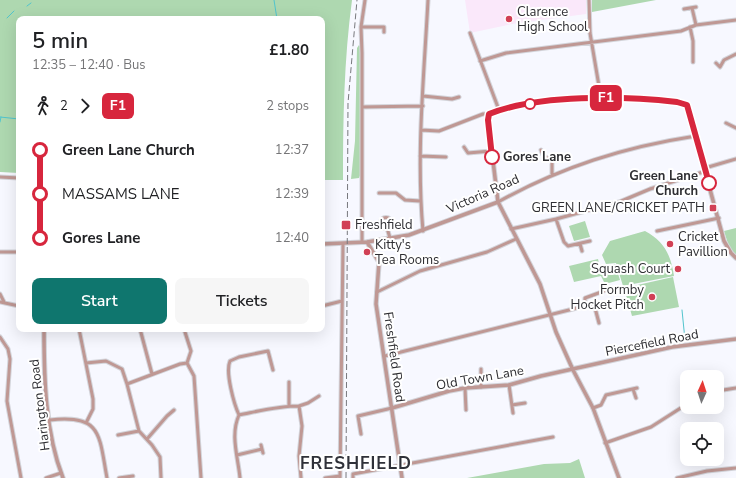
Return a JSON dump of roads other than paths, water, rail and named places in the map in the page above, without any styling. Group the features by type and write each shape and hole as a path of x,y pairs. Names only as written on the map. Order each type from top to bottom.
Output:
{"street":[{"path":"362,242 361,27 365,0"},
{"path":"423,231 420,201 420,156 428,0"},
{"path":"589,0 592,43 601,98"},
{"path":"684,9 694,8 696,25"},
{"path":"480,61 506,53 665,33 696,25 736,20"},
{"path":"361,27 385,25 384,32"},
{"path":"690,27 693,40 693,62"},
{"path":"470,33 499,110"},
{"path":"716,63 720,67 728,58 736,54"},
{"path":"423,96 452,99 459,97"},
{"path":"422,130 439,131 483,114 489,114 521,105 601,98 662,100 687,105 727,247 736,258"},
{"path":"362,107 422,106"},
{"path":"489,114 488,120 498,202 540,284 556,332 572,370 593,408 619,478"},
{"path":"726,123 736,128"},
{"name":"Victoria Road","path":"325,244 367,242 423,231 498,202 552,174 591,160 620,152 696,136"},
{"path":"464,147 468,153 492,151"},
{"path":"541,150 543,155 552,162 552,174"},
{"path":"420,156 446,156"},
{"path":"511,230 556,220 619,202 650,189 736,159"},
{"path":"0,177 16,178"},
{"path":"378,193 396,193 404,200 420,201"},
{"path":"657,232 719,218"},
{"path":"556,220 566,245 571,246 590,241"},
{"path":"387,228 390,238"},
{"path":"377,292 420,271 487,252 516,239"},
{"name":"Freshfield Road","path":"367,242 379,262 376,304 385,356 402,478"},
{"path":"325,478 340,477 343,244"},
{"path":"580,244 582,251"},
{"path":"0,252 16,252"},
{"path":"585,306 585,298 604,291"},
{"path":"0,294 2,302 16,305"},
{"path":"325,305 342,300"},
{"path":"385,356 585,306 595,308 599,323"},
{"name":"Harington Road","path":"44,332 44,358 53,445 63,478"},
{"path":"80,332 94,409 86,423"},
{"path":"141,332 152,374"},
{"path":"185,332 191,351 187,363 194,376 201,478"},
{"path":"0,337 8,349 10,359 7,401 21,478"},
{"name":"Piercefield Road","path":"572,370 672,346 736,339"},
{"path":"240,478 235,423 238,415 230,384 228,366 230,361 239,357 268,351 273,370"},
{"path":"86,363 98,361 112,363 122,369 139,431 160,457 161,478"},
{"path":"127,384 180,364 187,363"},
{"path":"481,387 482,369"},
{"name":"Old Town Lane","path":"392,408 465,388 509,385 572,370"},
{"path":"288,382 289,406"},
{"path":"509,385 513,413"},
{"path":"465,388 466,410"},
{"path":"593,408 601,405 606,395 637,388"},
{"path":"724,390 736,388"},
{"path":"633,389 636,398"},
{"path":"238,415 275,407 299,406 308,403 319,396"},
{"path":"512,406 525,403"},
{"path":"299,406 302,426 299,451 301,478"},
{"path":"361,434 358,416 392,408"},
{"path":"605,443 651,427 680,408"},
{"path":"147,439 174,410"},
{"path":"50,420 69,418 86,423 98,436 107,478"},
{"path":"118,435 139,431"},
{"path":"353,478 353,474 553,437"},
{"path":"237,455 262,451 261,444"},
{"path":"677,478 707,470 736,468"},
{"path":"46,478 61,473"},
{"path":"119,478 133,476"}],"waterway":[{"path":"274,0 277,16"},
{"path":"27,6 31,3"},
{"path":"7,18 14,11"},
{"path":"0,117 16,119"},
{"path":"0,122 1,117"},
{"path":"682,310 685,340"}],"railway":[{"path":"346,478 348,103 357,0"}],"place":[{"name":"Clarence High School","path":"509,19"},
{"name":"Gores Lane","path":"492,157"},
{"name":"Green Lane Church","path":"709,183"},
{"name":"GREEN LANE/CRICKET PATH","path":"713,208"},
{"name":"Freshfield","path":"346,225"},
{"name":"Cricket Pavillion","path":"670,244"},
{"name":"Kitty's Tea Rooms","path":"367,252"},
{"name":"Squash Court","path":"678,269"},
{"name":"Formby Hocket Pitch","path":"652,297"}],"district":[{"name":"FRESHFIELD","path":"356,463"}]}
